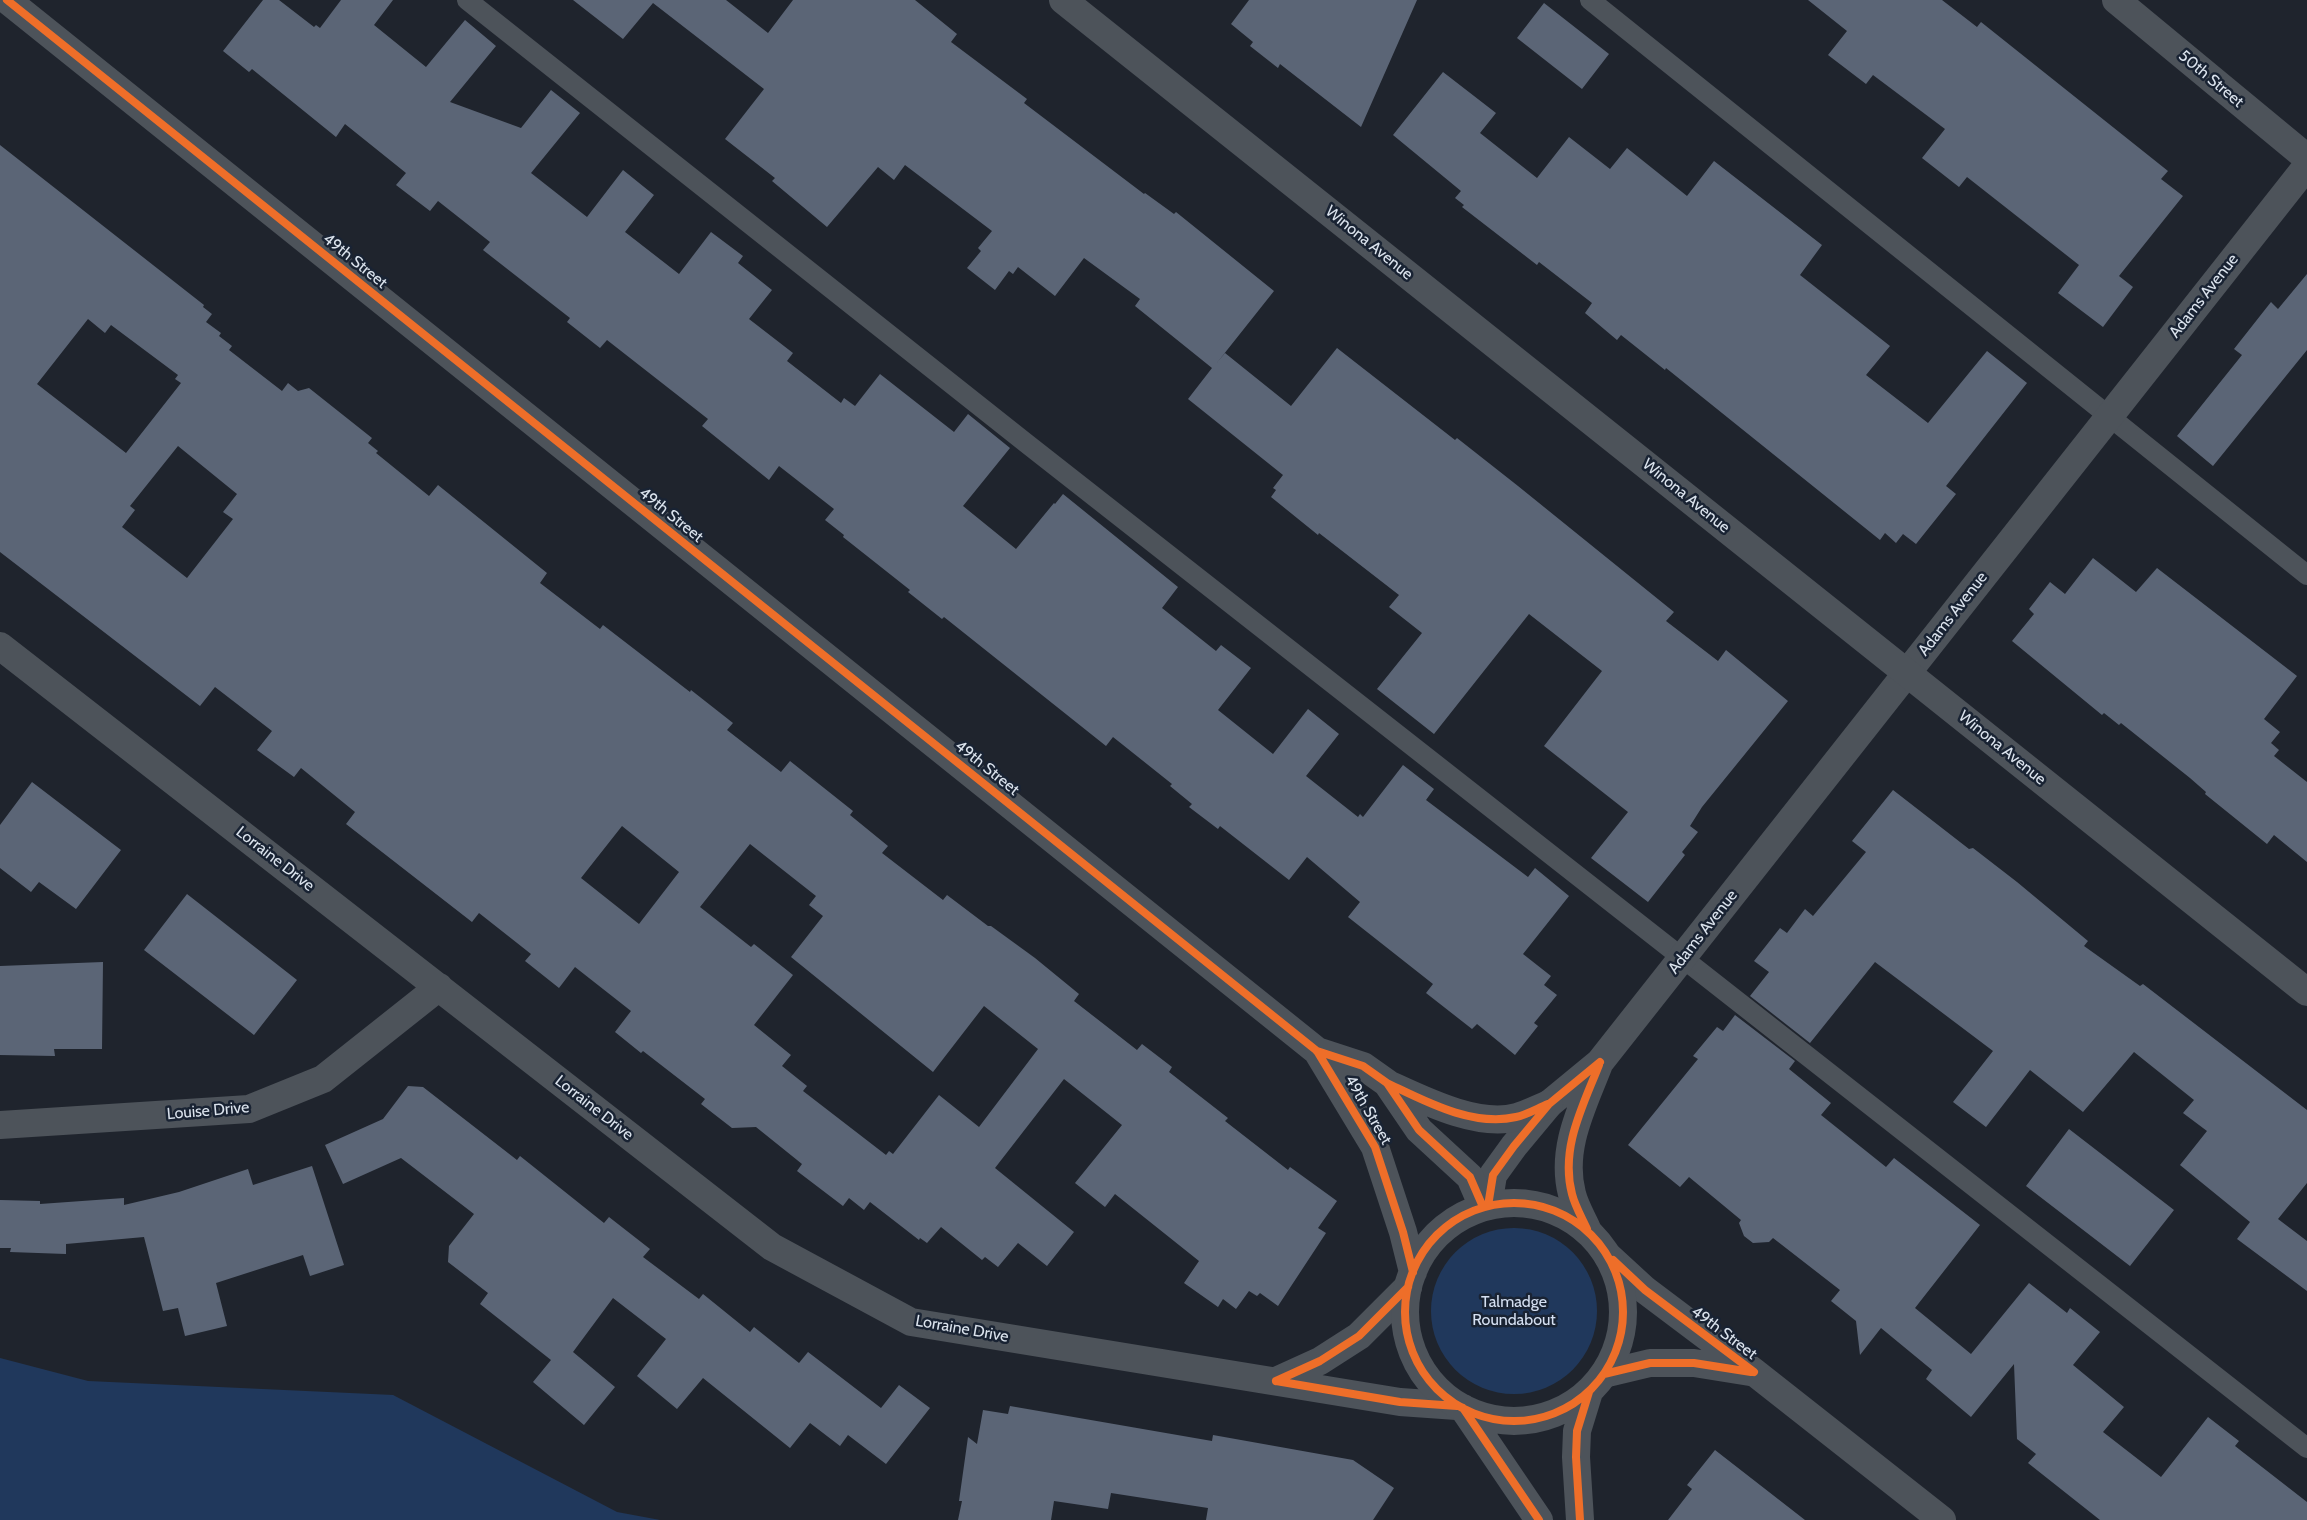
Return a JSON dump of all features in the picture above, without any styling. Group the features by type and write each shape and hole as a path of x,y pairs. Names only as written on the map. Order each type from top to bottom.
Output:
{"street":[{"name":"49th Street","path":"7,0 1317,1051 1375,1146 1403,1232 1410,1280"},
{"name":"Winona Avenue","path":"1063,0 2307,992"},
{"name":"50th Street","path":"2116,0 2307,158"},
{"name":"Adams Avenue","path":"1485,1206 1493,1175 1549,1104 1600,1062 2307,166"},
{"name":"Lorraine Drive","path":"0,646 772,1247 911,1322 1400,1402 1460,1407"},
{"name":"Louise Drive","path":"0,1125 250,1109 323,1079 439,987"},
{"name":"49th Street","path":"1317,1051 1363,1066 1387,1083 1419,1130 1470,1177 1485,1206"},
{"name":"Adams Avenue","path":"1587,1230 1572,1194 1568,1157 1571,1137 1600,1062"},
{"path":"1387,1083 1432,1104 1484,1119 1516,1118 1549,1104"},
{"path":"1276,1381 1320,1361 1359,1336 1410,1280 1429,1243 1453,1222 1485,1206 1514,1202 1540,1205 1565,1214 1587,1230 1608,1256 1621,1284 1624,1315 1618,1346 1597,1383 1577,1431 1576,1457 1580,1520"},
{"name":"49th Street","path":"1608,1256 1645,1290 1754,1372 1942,1520"},
{"path":"1410,1280 1404,1314 1409,1342 1419,1367 1436,1389 1460,1407 1539,1520"},
{"name":"49th Street","path":"1597,1383 1650,1363 1694,1363 1754,1372"},
{"path":"1460,1407 1497,1419 1515,1421 1542,1418 1567,1408 1597,1383"}],"lane":[{"path":"467,0 1026,443 2307,1448"},
{"path":"1590,0 2307,575"}],"green space":[{"name":"Talmadge Roundabout","path":"1522,1228 1546,1234 1573,1252 1591,1279 1596,1295 1596,1327 1591,1343 1573,1370 1560,1380 1538,1391 1506,1394 1482,1388 1461,1375 1450,1364 1434,1335 1431,1303 1437,1279 1450,1258 1461,1247 1490,1231"},
{"path":"0,1358 88,1381 393,1395 617,1512 660,1520 0,1520"}],"building":[{"path":"263,0 279,0 314,27 316,25 320,28 341,0 393,0 374,25 426,67 465,20 496,46 450,102 521,128 551,90 580,113 531,173 587,217 623,170 654,195 625,232 679,274 711,232 743,256 738,263 772,290 749,319 793,353 787,361 841,403 844,398 855,406 880,374 954,432 968,414 1010,448 963,506 1016,549 1063,494 1178,587 1162,608 1216,651 1221,645 1251,668 1218,710 1273,754 1308,709 1339,734 1306,776 1358,817 1360,814 1363,817 1403,765 1434,789 1426,800 1528,877 1535,868 1569,896 1523,954 1551,976 1544,985 1557,995 1534,1023 1538,1026 1515,1055 1477,1024 1472,1029 1426,993 1433,984 1348,917 1360,902 1307,857 1289,880 1220,826 1218,829 1189,807 1192,804 1170,786 1172,784 1113,737 1106,746 944,617 942,619 908,592 910,590 843,537 844,535 825,520 834,509 779,466 769,480 702,426 708,419 607,340 600,348 567,322 570,318 483,250 490,242 438,201 430,211 396,185 406,173 345,124 336,137 252,69 249,72 223,51"},
{"path":"573,0 726,0 768,33 793,0 915,0 957,34 951,42 1027,99 1024,103 1144,194 1174,214 1176,212 1274,291 1216,364 1225,353 1291,406 1337,348 1455,440 1457,438 1674,612 1666,621 1718,661 1726,650 1788,701 1702,807 1690,826 1698,832 1682,852 1685,855 1648,902 1591,858 1628,812 1544,746 1602,671 1529,614 1434,734 1377,689 1422,633 1389,607 1399,595 1319,533 1318,535 1271,497 1276,490 1273,488 1283,475 1188,399 1212,368 1135,306 1140,299 1084,258 1055,296 1018,267 1013,274 1009,271 995,290 967,268 981,251 978,248 992,231 905,165 894,180 878,167 827,227 772,181 775,178 725,139 764,89 653,3 623,39"},
{"path":"1249,0 1417,0 1361,127 1280,64 1278,68 1250,46 1253,42 1231,24"},
{"path":"1808,0 1942,0 1977,27 1981,22 2168,171 2161,179 2183,196 2119,276 2133,287 2103,327 2058,293 2079,265 1967,177 1959,187 1922,158 1945,129 1873,75 1866,84 1828,55 1847,31"},
{"path":"1544,3 1609,54 1582,89 1517,38"},
{"path":"1443,72 1496,113 1480,133 1537,178 1569,137 1610,169 1627,148 1687,196 1714,161 1822,245 1800,275 1890,346 1866,375 1928,423 1987,351 2027,383 1946,486 1956,494 1916,544 1903,534 1896,543 1885,533 1880,540 1666,368 1665,370 1621,335 1617,340 1585,313 1592,303 1539,262 1537,265 1462,207 1464,205 1455,198 1461,191 1393,135"},
{"path":"0,145 204,305 203,307 212,314 206,322 221,333 219,336 232,346 229,350 282,391 288,383 298,391 309,388 372,438 368,443 378,451 376,453 429,496 438,485 547,573 540,583 600,629 603,625 690,692 691,690 733,723 727,730 781,772 790,761 853,811 850,815 888,846 882,853 943,900 947,895 1035,958 1079,994 1074,1001 1137,1050 1142,1044 1172,1067 1169,1072 1228,1118 1225,1121 1288,1170 1290,1167 1337,1201 1318,1228 1326,1233 1278,1306 1260,1293 1257,1296 1249,1291 1236,1309 1223,1299 1218,1307 1184,1283 1199,1261 1115,1194 1105,1207 1075,1183 1122,1125 1064,1079 995,1168 1074,1232 1047,1266 1018,1243 998,1267 985,1257 982,1260 941,1227 927,1243 920,1238 919,1240 870,1202 864,1210 849,1198 843,1206 797,1171 802,1164 756,1127 732,1128 701,1104 705,1099 615,1032 631,1011 575,967 559,988 525,961 531,954 479,913 472,922 346,824 355,812 301,768 294,777 257,750 272,731 215,687 200,706 0,552","holes":["88,319 105,333 111,325 178,375 175,379 181,383 126,453 37,384","178,446 237,494 223,512 233,519 187,578 122,527 135,510 130,506","622,826 679,872 639,924 581,878","750,844 816,896 809,905 823,916 791,957 933,1072 984,1006 1038,1049 979,1127 939,1095 893,1154 889,1151 886,1155 803,1091 807,1086 782,1066 791,1055 754,1025 793,975 754,944 751,947 700,907"]},
{"path":"2307,274 2307,350 2213,466 2177,436 2242,355 2234,349 2271,302 2278,309"},
{"path":"2093,558 2136,592 2157,568 2297,676 2264,719 2280,732 2271,743 2279,750 2274,756 2307,782 2307,862 2274,835 2267,844 2205,794 2206,792 2190,778 2121,723 2119,725 2104,713 2102,715 2012,641 2034,614 2029,609 2050,582 2065,594"},
{"path":"32,782 121,850 76,909 39,882 31,892 0,868 0,825"},
{"path":"1893,790 1969,849 1973,848 2017,882 2088,941 2084,946 2140,986 2143,984 2307,1110 2307,1183 2278,1219 2307,1241 2307,1291 2237,1239 2250,1222 2180,1165 2207,1131 2183,1113 2194,1100 2134,1052 2083,1112 2030,1070 1986,1127 1953,1102 1993,1051 1875,962 1810,1043 1750,996 1769,972 1754,961 1780,928 1787,933 1805,909 1813,916 1866,852 1852,841"},
{"path":"187,894 297,980 254,1035 144,950"},
{"path":"103,962 102,1049 54,1049 55,1056 0,1055 0,966"},
{"path":"1735,1015 1795,1061 1789,1069 1831,1103 1821,1115 1886,1167 1894,1158 1980,1225 1915,1308 1971,1354 2029,1283 2067,1313 2070,1308 2100,1332 2073,1365 2124,1407 2103,1432 2161,1477 2208,1417 2239,1441 2235,1446 2307,1502 2307,1520 2100,1520 2028,1463 2036,1454 2017,1439 2014,1364 1971,1417 1926,1379 1932,1370 1881,1328 1860,1355 1856,1321 1831,1301 1840,1290 1773,1238 1769,1242 1753,1243 1744,1236 1739,1223 1741,1220 1689,1177 1680,1187 1628,1145 1698,1059 1693,1056 1717,1027 1723,1031"},
{"path":"408,1086 423,1087 517,1160 520,1156 604,1223 609,1217 650,1249 643,1257 699,1299 703,1294 750,1332 754,1327 799,1363 808,1352 881,1408 899,1385 930,1408 886,1464 848,1435 840,1446 810,1423 790,1448 703,1378 677,1409 637,1376 666,1339 613,1298 573,1352 615,1387 584,1425 533,1382 551,1360 480,1304 488,1293 448,1262 449,1246 474,1214 401,1158 343,1184 325,1145 383,1119"},
{"path":"2069,1129 2174,1210 2130,1266 2026,1186"},
{"path":"312,1166 344,1265 310,1276 303,1255 216,1283 227,1326 185,1336 178,1308 163,1311 144,1237 66,1244 66,1254 10,1252 11,1248 0,1248 0,1200 40,1201 40,1204 124,1198 124,1205 179,1192 248,1169 253,1185"},
{"path":"1010,1406 1212,1441 1213,1435 1353,1460 1394,1488 1373,1520 1206,1520 1208,1508 1111,1493 1108,1509 1054,1501 1051,1520 958,1520 962,1501 959,1501 968,1437 977,1444 983,1410 1008,1414"},
{"path":"1715,1450 1805,1520 1668,1520 1692,1489 1687,1485"}],"cycle path":[{"path":"7,0 1317,1051 1375,1147 1403,1232 1413,1272"},
{"path":"1317,1051 1363,1066 1387,1083 1419,1130 1470,1177 1483,1207"},
{"path":"1488,1206 1493,1175 1514,1146 1549,1104 1600,1062"},
{"path":"1587,1229 1572,1194 1569,1160 1571,1144 1580,1112 1599,1065"},
{"path":"1387,1083 1449,1110 1483,1118 1516,1117 1548,1104"},
{"path":"1514,1203 1535,1205 1556,1211 1574,1221 1591,1235 1605,1252 1615,1270 1621,1291 1623,1312 1621,1333 1615,1354 1605,1372 1591,1389 1574,1403 1556,1413 1535,1419 1514,1421 1493,1419 1472,1413 1454,1403 1437,1389 1423,1372 1413,1354 1407,1333 1405,1312 1407,1291 1413,1270 1423,1252 1437,1235 1454,1221 1472,1211 1493,1205 1514,1203"},
{"path":"1613,1260 1645,1290 1754,1372"},
{"path":"1276,1381 1320,1361 1359,1336 1408,1287"},
{"path":"1604,1374 1650,1363 1694,1363 1751,1372"},
{"path":"1276,1381 1400,1402 1457,1406"},
{"path":"1580,1520 1576,1457 1577,1431 1589,1392"},
{"path":"1463,1408 1539,1520"}]}
